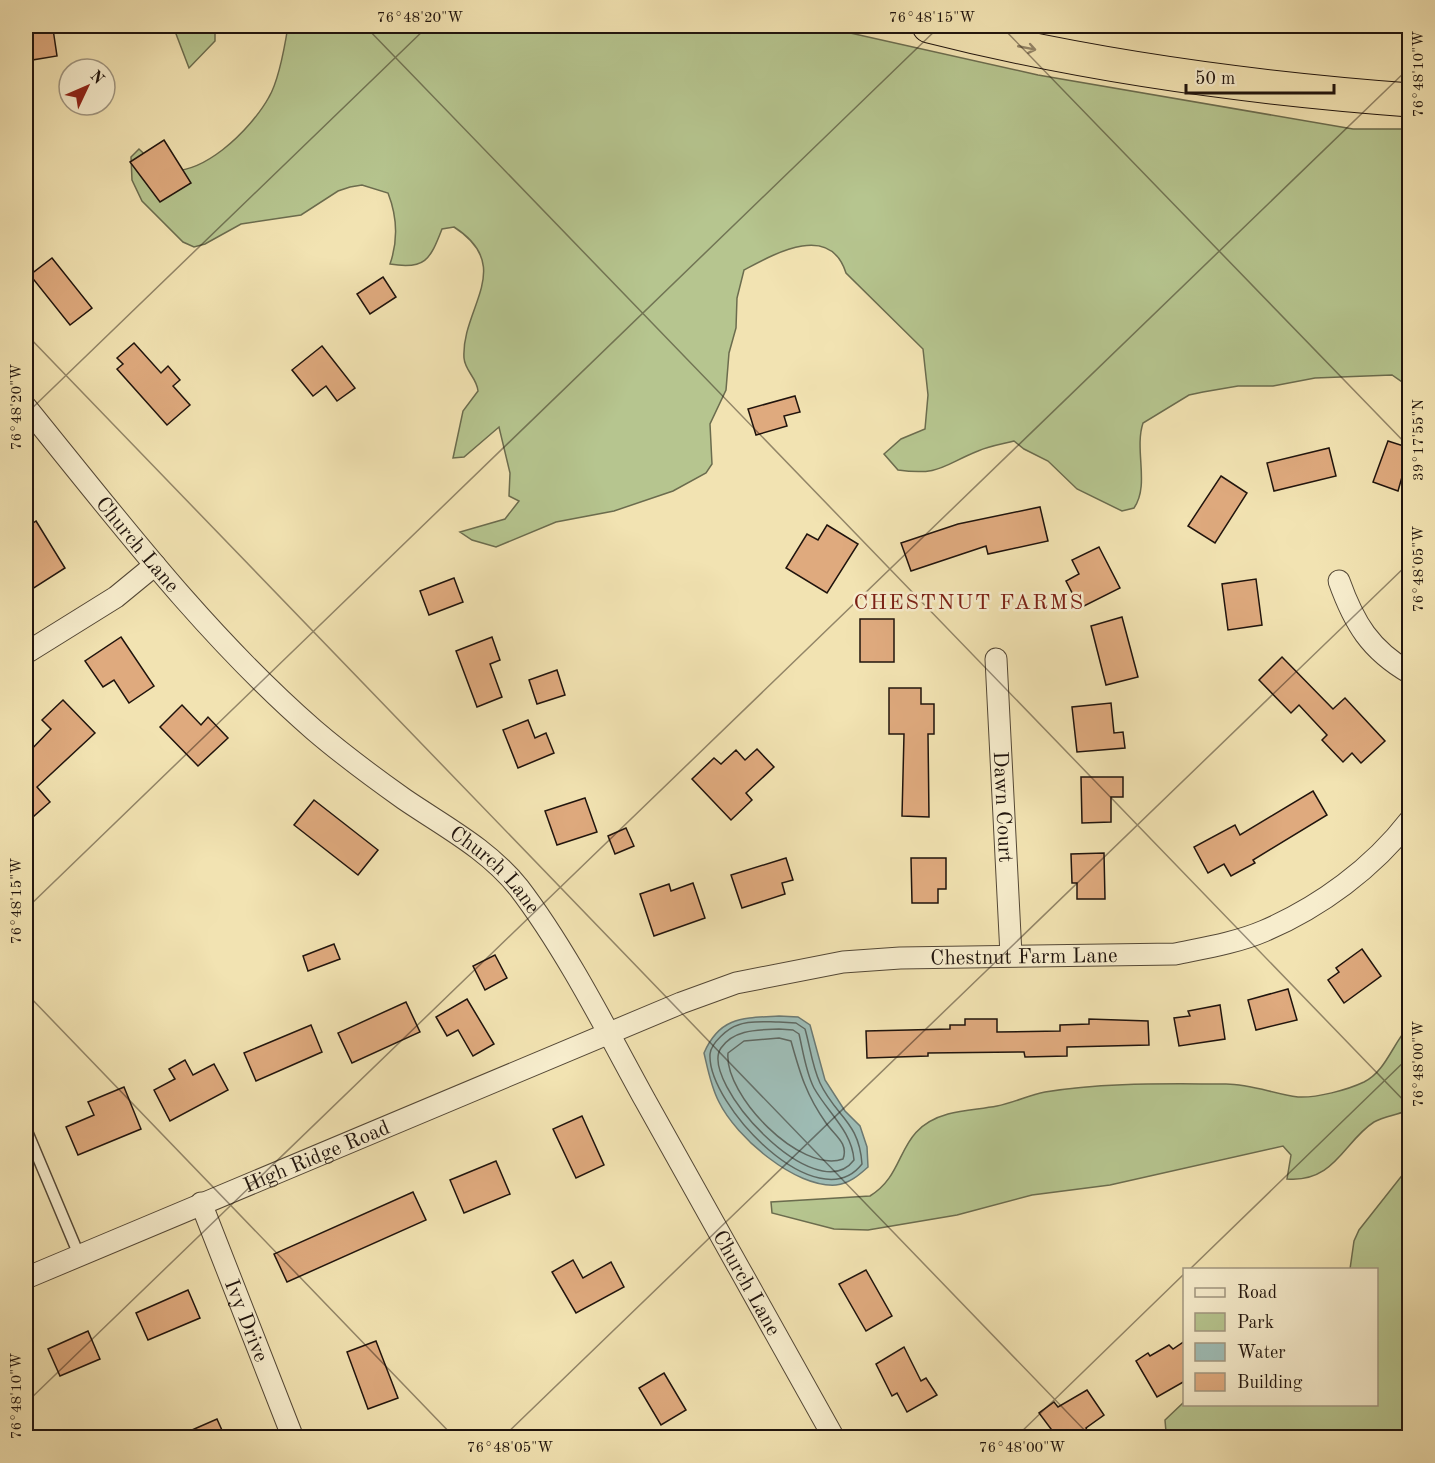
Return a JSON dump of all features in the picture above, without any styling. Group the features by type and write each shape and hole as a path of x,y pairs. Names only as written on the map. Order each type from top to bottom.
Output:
{"highway":[{"path":"929,26 978,38 1235,85 1410,100"}],"street":[{"name":"Church Lane","path":"26,407 155,565 256,677 315,731 404,799 469,840 492,859 518,887 545,927 608,1034 834,1437"},
{"path":"26,653 107,603 155,565"},
{"path":"1339,581 1350,612 1366,637 1383,655 1410,673"},
{"name":"Dawn Court","path":"996,659 1011,955"},
{"name":"Chestnut Farm Lane","path":"608,1034 736,983 790,970 843,962 1011,955 1175,954 1218,945 1263,931 1308,909 1345,884 1379,854 1410,820"},
{"name":"High Ridge Road","path":"26,1278 608,1034"},
{"name":"Ivy Drive","path":"201,1203 292,1437"}],"lane":[{"path":"26,1129 80,1255"}],"green space":[{"path":"173,26 215,26 215,41 189,68"},
{"path":"288,26 819,26 1038,75 1353,129 1409,129 1409,416 1407,416 1402,382 1392,375 1315,378 1273,386 1238,386 1189,395 1143,423 1140,444 1142,478 1139,499 1134,508 1122,511 1077,489 1048,461 1024,449 1014,441 982,449 933,470 923,472 898,470 884,454 901,439 925,429 928,395 923,349 846,273 838,258 828,249 815,245 800,246 785,250 744,270 737,298 736,328 729,353 726,390 710,424 712,464 706,473 673,491 614,511 556,522 496,547 472,540 460,532 505,519 519,501 509,496 510,473 499,427 464,457 453,458 463,411 478,391 464,358 465,340 484,273 481,257 472,242 454,227 442,229 434,248 425,260 411,265 390,264 395,228 388,193 362,185 338,191 301,215 241,224 205,244 194,247 183,242 142,201 132,180 131,157 139,149 156,167 175,171 191,168 207,160 237,137 261,110 273,90"},
{"path":"1409,1026 1409,1134 1406,1111 1378,1120 1364,1130 1328,1168 1317,1174 1287,1179 1291,1155 1283,1146 1110,1185 1032,1195 957,1215 868,1230 834,1229 772,1213 771,1202 870,1196 891,1175 910,1140 919,1130 931,1121 948,1114 1003,1105 1045,1092 1112,1085 1226,1084 1298,1097 1323,1095 1349,1088 1372,1077 1384,1064"},
{"path":"1409,1134 1409,1437 1173,1437 1166,1432 1165,1420 1183,1403 1183,1406 1378,1406 1378,1268 1350,1268 1354,1241 1359,1230 1404,1173"}],"water":[{"path":"779,1016 798,1017 810,1025 825,1080 845,1111 860,1126 867,1147 868,1167 845,1183 820,1184 785,1169 768,1158 727,1116 714,1090 704,1053 710,1041 734,1021"}],"building":[{"path":"53,29 57,56 26,61 26,32"},
{"path":"164,140 191,183 160,202 130,162"},
{"path":"52,258 92,308 70,325 30,275"},
{"path":"383,277 396,297 370,314 357,294"},
{"path":"134,343 161,373 168,366 180,380 173,386 190,405 167,425 117,369 123,364 117,358"},
{"path":"322,346 355,388 337,401 326,386 313,396 292,370"},
{"path":"795,396 800,412 784,416 787,426 756,435 748,409"},
{"path":"1388,441 1410,448 1410,480 1402,477 1398,491 1373,482"},
{"path":"1329,448 1336,476 1274,491 1267,463"},
{"path":"1221,476 1247,493 1215,543 1188,526"},
{"path":"1040,507 1048,541 988,554 986,546 911,571 901,543 958,524"},
{"path":"36,521 65,568 26,593 26,528"},
{"path":"827,525 858,544 827,593 786,568 807,534 818,540"},
{"path":"1099,547 1120,588 1080,608 1066,581 1079,574 1072,560"},
{"path":"454,578 463,602 429,615 420,591"},
{"path":"1256,579 1262,625 1228,630 1222,584"},
{"path":"1122,617 1138,677 1106,685 1091,626"},
{"path":"860,619 894,619 894,662 860,662"},
{"path":"121,637 154,686 129,703 114,680 103,687 85,661"},
{"path":"492,637 500,660 490,664 502,697 477,707 456,651"},
{"path":"1282,657 1333,709 1345,698 1385,741 1361,763 1352,753 1343,762 1322,740 1327,735 1299,705 1291,713 1259,680"},
{"path":"557,670 565,695 537,704 529,680"},
{"path":"889,688 921,688 921,704 934,704 934,734 928,734 929,817 902,816 904,734 889,734"},
{"path":"63,700 95,733 37,787 50,802 26,823 26,755 51,729 42,720"},
{"path":"1111,703 1114,733 1123,732 1125,748 1077,752 1072,707"},
{"path":"182,705 201,725 208,717 228,738 198,766 160,727"},
{"path":"528,720 535,738 546,733 554,753 518,768 503,730"},
{"path":"757,749 774,767 746,793 752,800 731,820 692,779 714,758 721,764 736,750 745,760"},
{"path":"1081,777 1123,777 1123,797 1111,797 1111,822 1082,823"},
{"path":"1313,791 1327,815 1253,860 1255,863 1231,876 1224,864 1208,873 1194,847 1235,825 1240,835"},
{"path":"585,798 597,832 557,845 545,811"},
{"path":"314,800 378,850 358,875 294,825"},
{"path":"626,828 634,846 615,854 608,836"},
{"path":"1104,853 1105,899 1077,899 1077,883 1072,883 1071,854"},
{"path":"786,858 793,880 782,883 785,894 742,908 731,875"},
{"path":"911,858 946,858 946,889 938,889 938,903 912,903"},
{"path":"693,883 705,918 654,936 640,894 669,884 671,891"},
{"path":"334,944 340,959 308,971 303,956"},
{"path":"1362,949 1381,976 1344,1003 1328,980 1339,972 1336,968"},
{"path":"495,955 507,978 485,990 473,966"},
{"path":"1288,989 1297,1020 1256,1030 1248,1000"},
{"path":"467,999 494,1044 473,1056 458,1030 447,1036 436,1017"},
{"path":"406,1002 420,1032 352,1063 338,1033"},
{"path":"1220,1005 1225,1039 1179,1046 1174,1018 1190,1016 1188,1011"},
{"path":"965,1019 997,1019 997,1032 1060,1031 1060,1025 1089,1024 1089,1019 1148,1021 1149,1045 1067,1047 1067,1056 1025,1057 1024,1052 928,1053 928,1056 867,1058 866,1031 950,1029 950,1025 965,1025"},
{"path":"311,1025 322,1052 256,1081 244,1053"},
{"path":"185,1060 193,1075 214,1064 228,1090 170,1121 154,1090 175,1079 169,1069"},
{"path":"124,1087 141,1129 78,1155 66,1127 94,1115 88,1102"},
{"path":"582,1116 604,1165 576,1178 553,1129"},
{"path":"496,1161 510,1194 464,1213 450,1180"},
{"path":"413,1192 426,1220 287,1282 274,1254"},
{"path":"573,1260 583,1278 611,1262 624,1287 576,1313 552,1272"},
{"path":"866,1270 892,1316 866,1331 839,1284"},
{"path":"188,1290 200,1318 148,1340 136,1313"},
{"path":"88,1331 100,1359 60,1376 48,1349"},
{"path":"376,1341 398,1398 368,1409 347,1352"},
{"path":"1183,1342 1183,1382 1157,1397 1136,1361 1148,1353 1150,1356 1169,1345 1173,1349"},
{"path":"904,1347 921,1381 926,1378 937,1395 907,1412 897,1393 892,1396 876,1364"},
{"path":"664,1373 686,1410 661,1425 639,1388"},
{"path":"1087,1390 1104,1415 1086,1428 1091,1437 1057,1437 1039,1413 1054,1402 1058,1407"},
{"path":"217,1419 225,1437 176,1437"}],"district":[{"name":"CHESTNUT FARMS","path":"969,601"}]}
